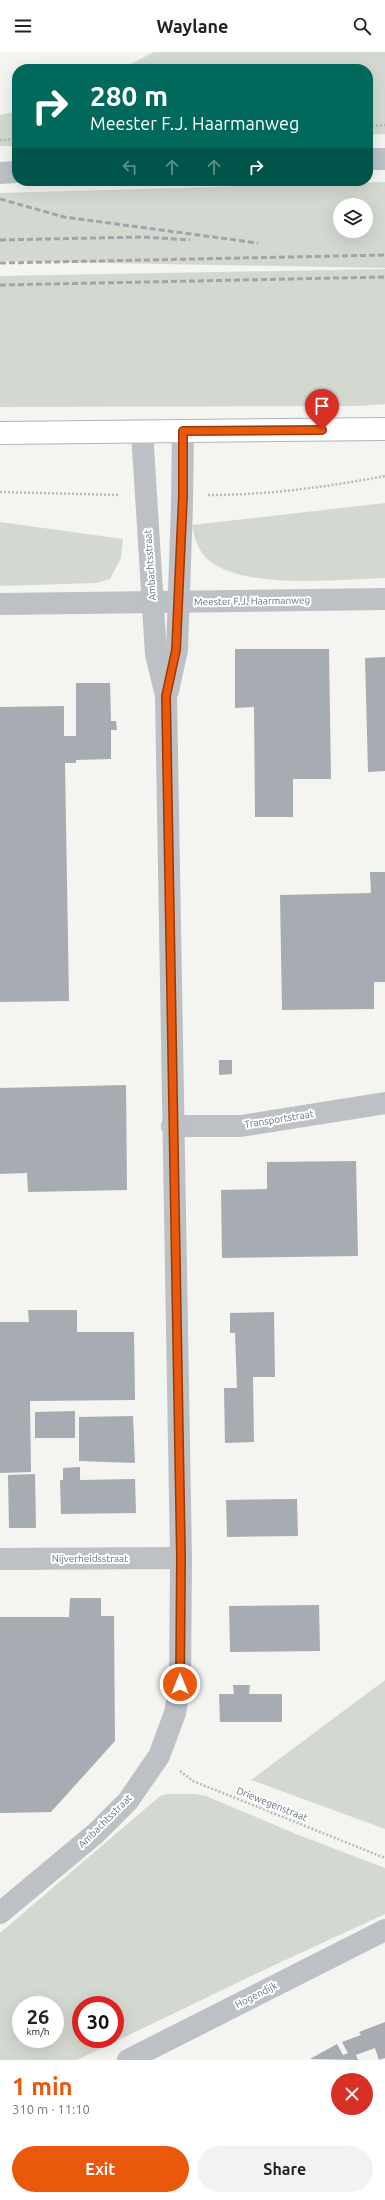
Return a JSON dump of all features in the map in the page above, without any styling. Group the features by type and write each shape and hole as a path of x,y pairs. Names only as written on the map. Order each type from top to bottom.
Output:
{"main road":[{"path":"0,433 384,429"}],"street":[{"path":"373,159 385,159"},
{"path":"0,173 12,172"},
{"name":"Ambachtsstraat","path":"166,696 176,650 183,495 183,431"},
{"name":"Ambachtsstraat","path":"0,1913 96,1833 128,1801 159,1756 175,1713 180,1684 181,1558 172,1126 166,696 156,654 142,432"},
{"name":"Meester F.J. Haarmanweg","path":"0,604 385,599"},
{"name":"Transportstraat","path":"172,1126 240,1126 385,1103"},
{"name":"Nijverheidsstraat","path":"0,1559 181,1558"},
{"name":"Hogendijk","path":"128,2060 385,1930"}],"path":[{"path":"373,126 385,125"},
{"path":"0,140 12,139"},
{"path":"183,495 245,495 334,486 385,476"},
{"path":"0,492 145,495"},
{"name":"Driewegenstraat","path":"159,1756 193,1781 385,1858"}],"shaded area":[{"path":"154,52 385,52 385,134 373,135 373,64 131,64"},
{"path":"12,112 12,146 0,146 0,115"},
{"path":"373,182 385,182 385,268 0,261 0,193 245,186 373,186"},
{"path":"385,269 385,404 359,406 0,407 0,276"},
{"path":"385,503 385,578 320,581 271,580 228,571 211,562 203,555 194,535 192,525"},
{"path":"0,522 123,539 121,558 110,579 97,583 0,586"},
{"path":"385,1680 385,1829 251,1780"},
{"path":"167,1794 196,1794 206,1796 296,1834 385,1868 385,1914 124,2037 124,1996 72,1996 72,2048 102,2048 77,2060 0,2060 0,1933 160,1796"}],"building":[{"path":"235,649 329,649 331,779 293,779 293,817 255,817 254,707 235,708"},
{"path":"385,657 385,771 368,772 365,658"},
{"path":"76,683 110,683 111,721 116,721 117,730 111,730 111,759 76,760 76,763 65,763 69,1001 0,1002 0,707 64,706 64,736 76,736"},
{"path":"370,872 385,872 385,982 374,982 374,1009 282,1010 280,895 371,893"},
{"path":"219,1060 232,1060 232,1074 219,1075"},
{"path":"126,1085 127,1190 28,1192 27,1173 0,1174 0,1088"},
{"path":"356,1161 358,1256 222,1258 221,1190 267,1189 267,1162"},
{"path":"28,1310 77,1310 77,1332 134,1332 135,1400 30,1401 31,1472 0,1473 0,1322 29,1322"},
{"path":"274,1312 275,1377 253,1377 254,1442 225,1443 224,1388 237,1388 235,1333 230,1333 230,1313"},
{"path":"75,1411 75,1438 35,1438 35,1412"},
{"path":"133,1416 135,1463 79,1461 79,1417"},
{"path":"80,1467 80,1480 135,1479 136,1513 61,1514 60,1480 63,1480 63,1468"},
{"path":"35,1474 36,1528 9,1528 8,1475"},
{"path":"297,1499 298,1536 227,1537 226,1500"},
{"path":"70,1598 101,1598 101,1616 114,1616 115,1741 51,1812 0,1813 0,1617 69,1617"},
{"path":"319,1605 320,1651 230,1652 229,1606"},
{"path":"233,1685 250,1685 249,1694 282,1694 282,1722 220,1722 219,1694 234,1694"},
{"path":"385,2022 385,2058 379,2060 375,2048 356,2055 358,2060 310,2059 337,2044 343,2055 348,2053 342,2042 361,2035 359,2032"}],"railway":[{"path":"0,199 64,217 258,243"},
{"path":"0,240 142,237 190,240"},
{"path":"0,263 385,255"},
{"path":"0,285 385,277"}],"route":[{"path":"180,1684 181,1558 172,1126 166,696 176,650 183,495 183,431 322,430"}]}
